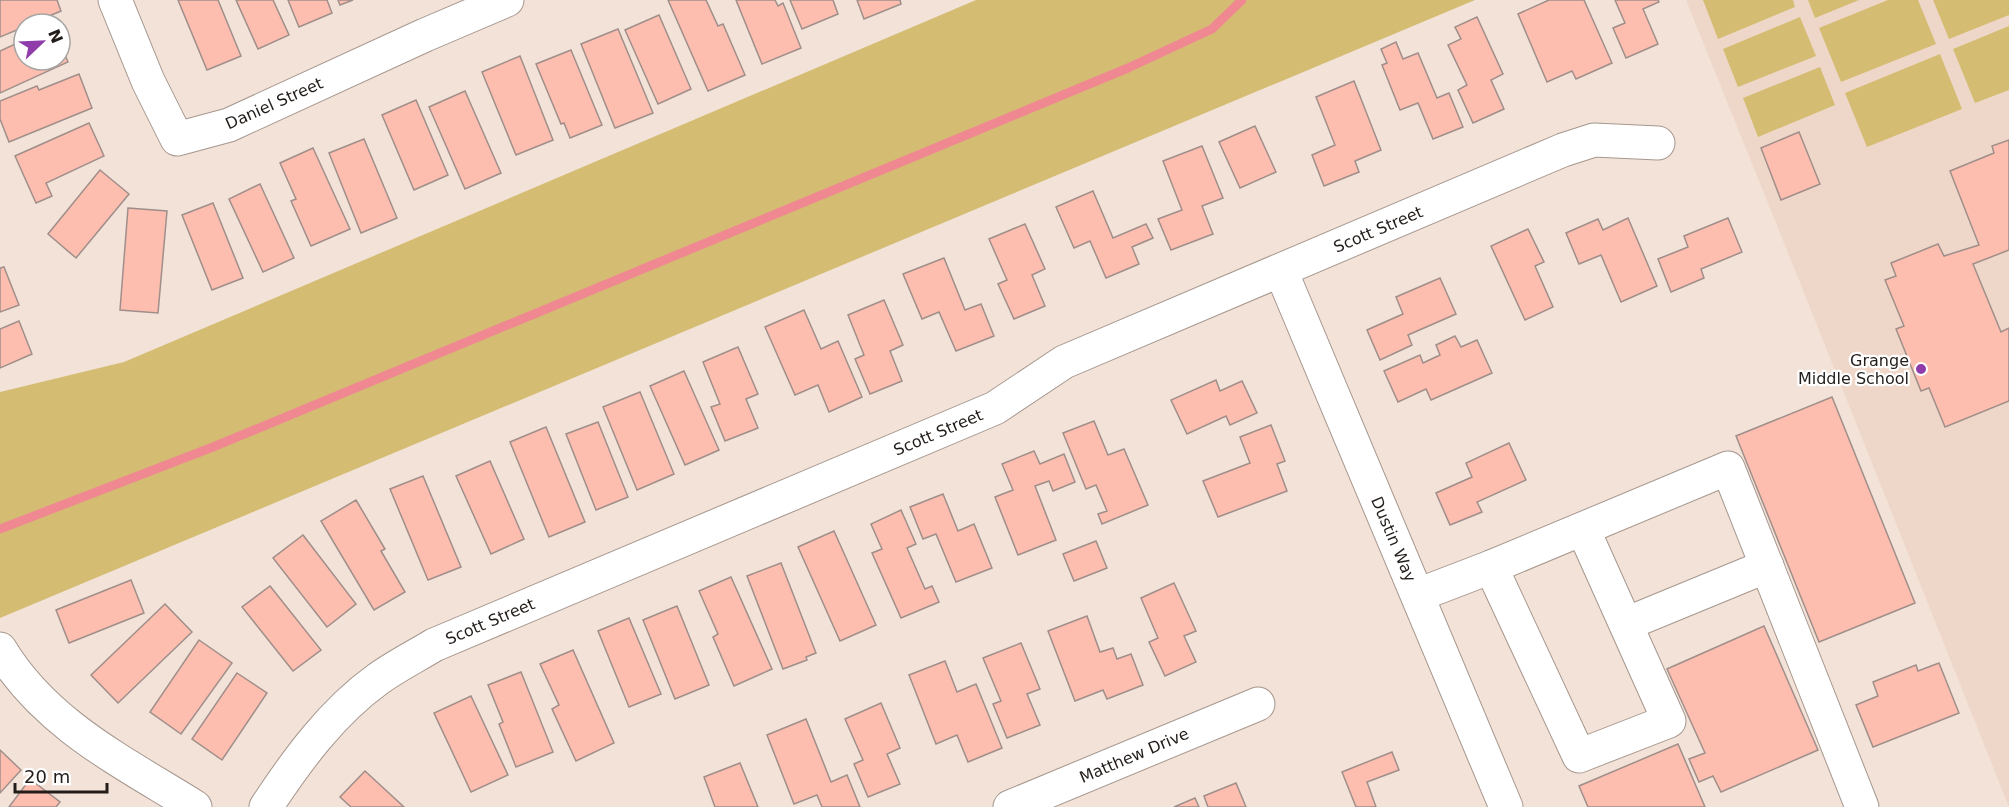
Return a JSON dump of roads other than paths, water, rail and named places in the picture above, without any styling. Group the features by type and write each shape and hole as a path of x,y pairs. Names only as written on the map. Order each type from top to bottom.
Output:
{"street":[{"name":"Daniel Street","path":"115,0 148,81 177,139 228,125 507,0"},
{"name":"Scott Street","path":"266,807 330,721 378,679 434,645 995,408 1064,362 1563,150 1594,140 1658,143"},
{"name":"Dustin Way","path":"1281,271 1506,807"},
{"path":"1418,595 1728,468 1859,806"},
{"path":"1491,567 1579,756 1669,721 1583,529"},
{"path":"1626,624 1767,566"},
{"path":"0,649 8,663 40,702 73,730 195,807"},
{"name":"Matthew Drive","path":"1010,807 1258,704"}],"waterway":[{"path":"0,529 213,447 1128,68 1212,29 1242,0"}],"place":[{"name":"Grange Middle School","path":"1921,369"}]}
